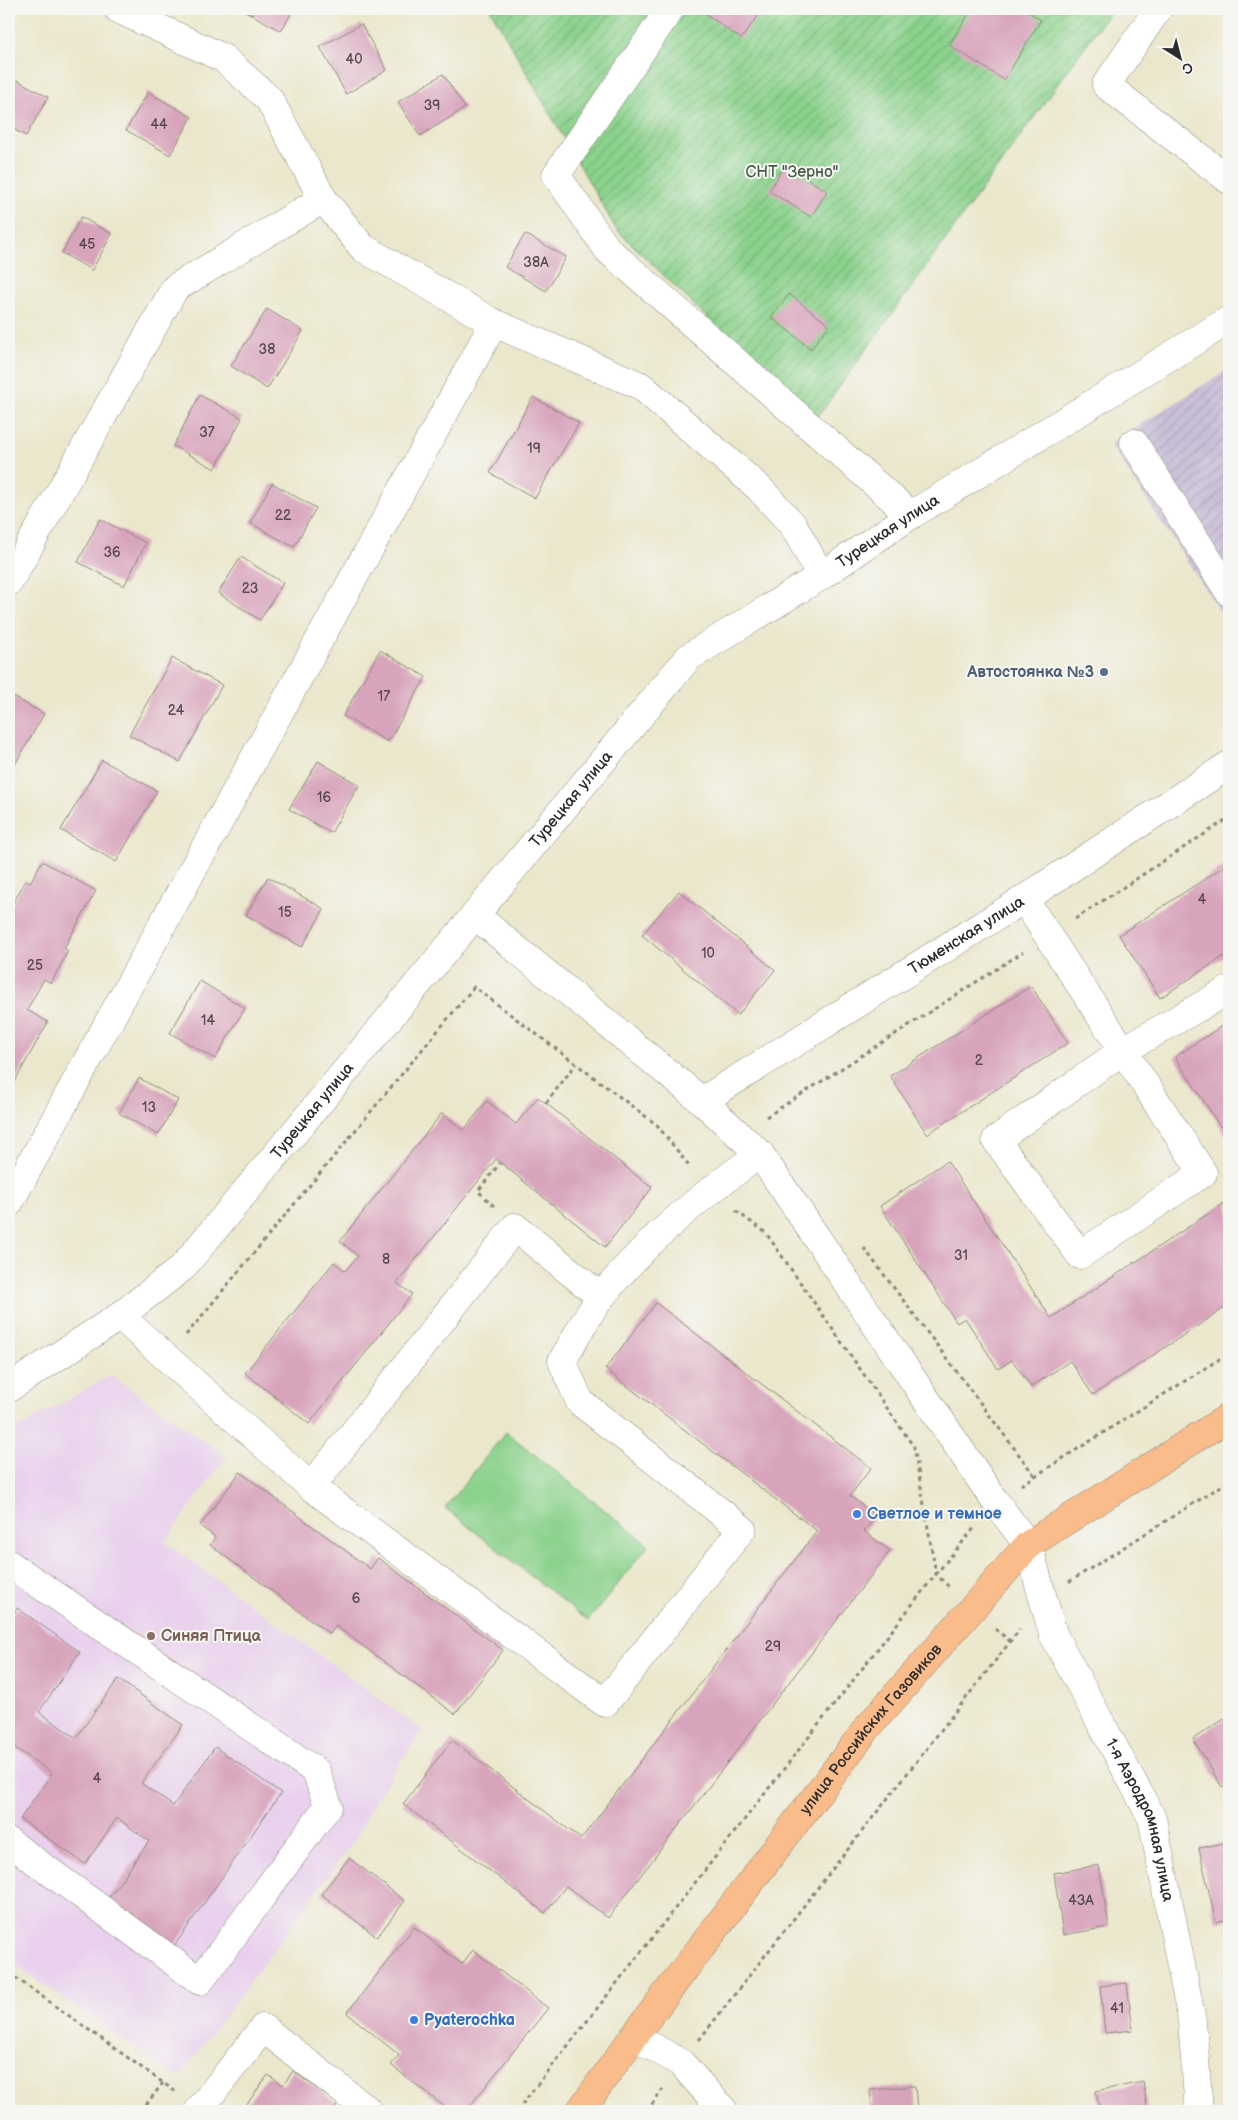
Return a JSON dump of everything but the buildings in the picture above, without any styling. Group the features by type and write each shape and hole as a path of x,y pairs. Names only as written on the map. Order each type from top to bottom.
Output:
{"main road":[{"name":"улица Российских Газовиков","path":"580,2111 634,2036 868,1727 1028,1545 1229,1417"}],"street":[{"path":"118,9 223,58 269,99 323,199 363,248 494,323 641,386 759,488 793,525 821,576"},
{"path":"670,9 556,175 608,250 911,515"},
{"path":"1158,9 1106,85 1229,180"},
{"path":"9,582 176,288 323,199"},
{"name":"Турецкая улица","path":"9,1388 120,1316 182,1268 689,657 821,576 911,515 1229,320"},
{"path":"9,1203 494,323"},
{"path":"1134,443 1229,592"},
{"name":"Тюменская улица","path":"702,1101 1024,899 1229,765"},
{"path":"1024,899 1122,1052 1203,1173 1080,1254 996,1140 1122,1052 1229,990"},
{"path":"476,916 702,1101 760,1154 996,1502 1028,1545"},
{"path":"120,1316 311,1487 605,1703 742,1530 580,1402 562,1361 601,1297 649,1245 709,1190 760,1154"},
{"path":"311,1487 515,1227 601,1297"},
{"name":"1-я Аэродромная улица","path":"1028,1545 1053,1634 1152,1818 1192,2021 1198,2111"},
{"path":"9,1564 316,1771 328,1806 200,1981 9,1842"},
{"path":"199,2110 263,2028 369,2111"},
{"path":"634,2036 681,2063 724,2111"}],"path":[{"path":"772,1125 766,1117 1229,818"},
{"path":"546,1103 576,1064"},
{"path":"500,1163 478,1190 515,1227"},
{"path":"862,1244 1035,1476"},
{"path":"647,2111 681,2063 1043,1599 1229,1481"},
{"path":"9,1974 199,2110"},
{"path":"141,2111 163,2083"}],"shaded area":[{"path":"1229,369 1229,625 1110,444"},
{"name":"Синяя Птица","path":"111,1375 226,1457 165,1542 422,1730 374,1802 356,1838 179,2078 9,1961 9,1433"}],"green space":[{"name":"СНТ \"Зерно\"","path":"490,9 1112,9 814,422 616,229"},
{"path":"506,1432 649,1545 588,1621 445,1508"}],"place":[{"name":"Автостоянка №3","path":"1104,672"},
{"name":"Светлое и темное","path":"857,1514"},
{"name":"Синяя Птица","path":"151,1636"},
{"name":"Pyaterochka","path":"414,2020"}]}
